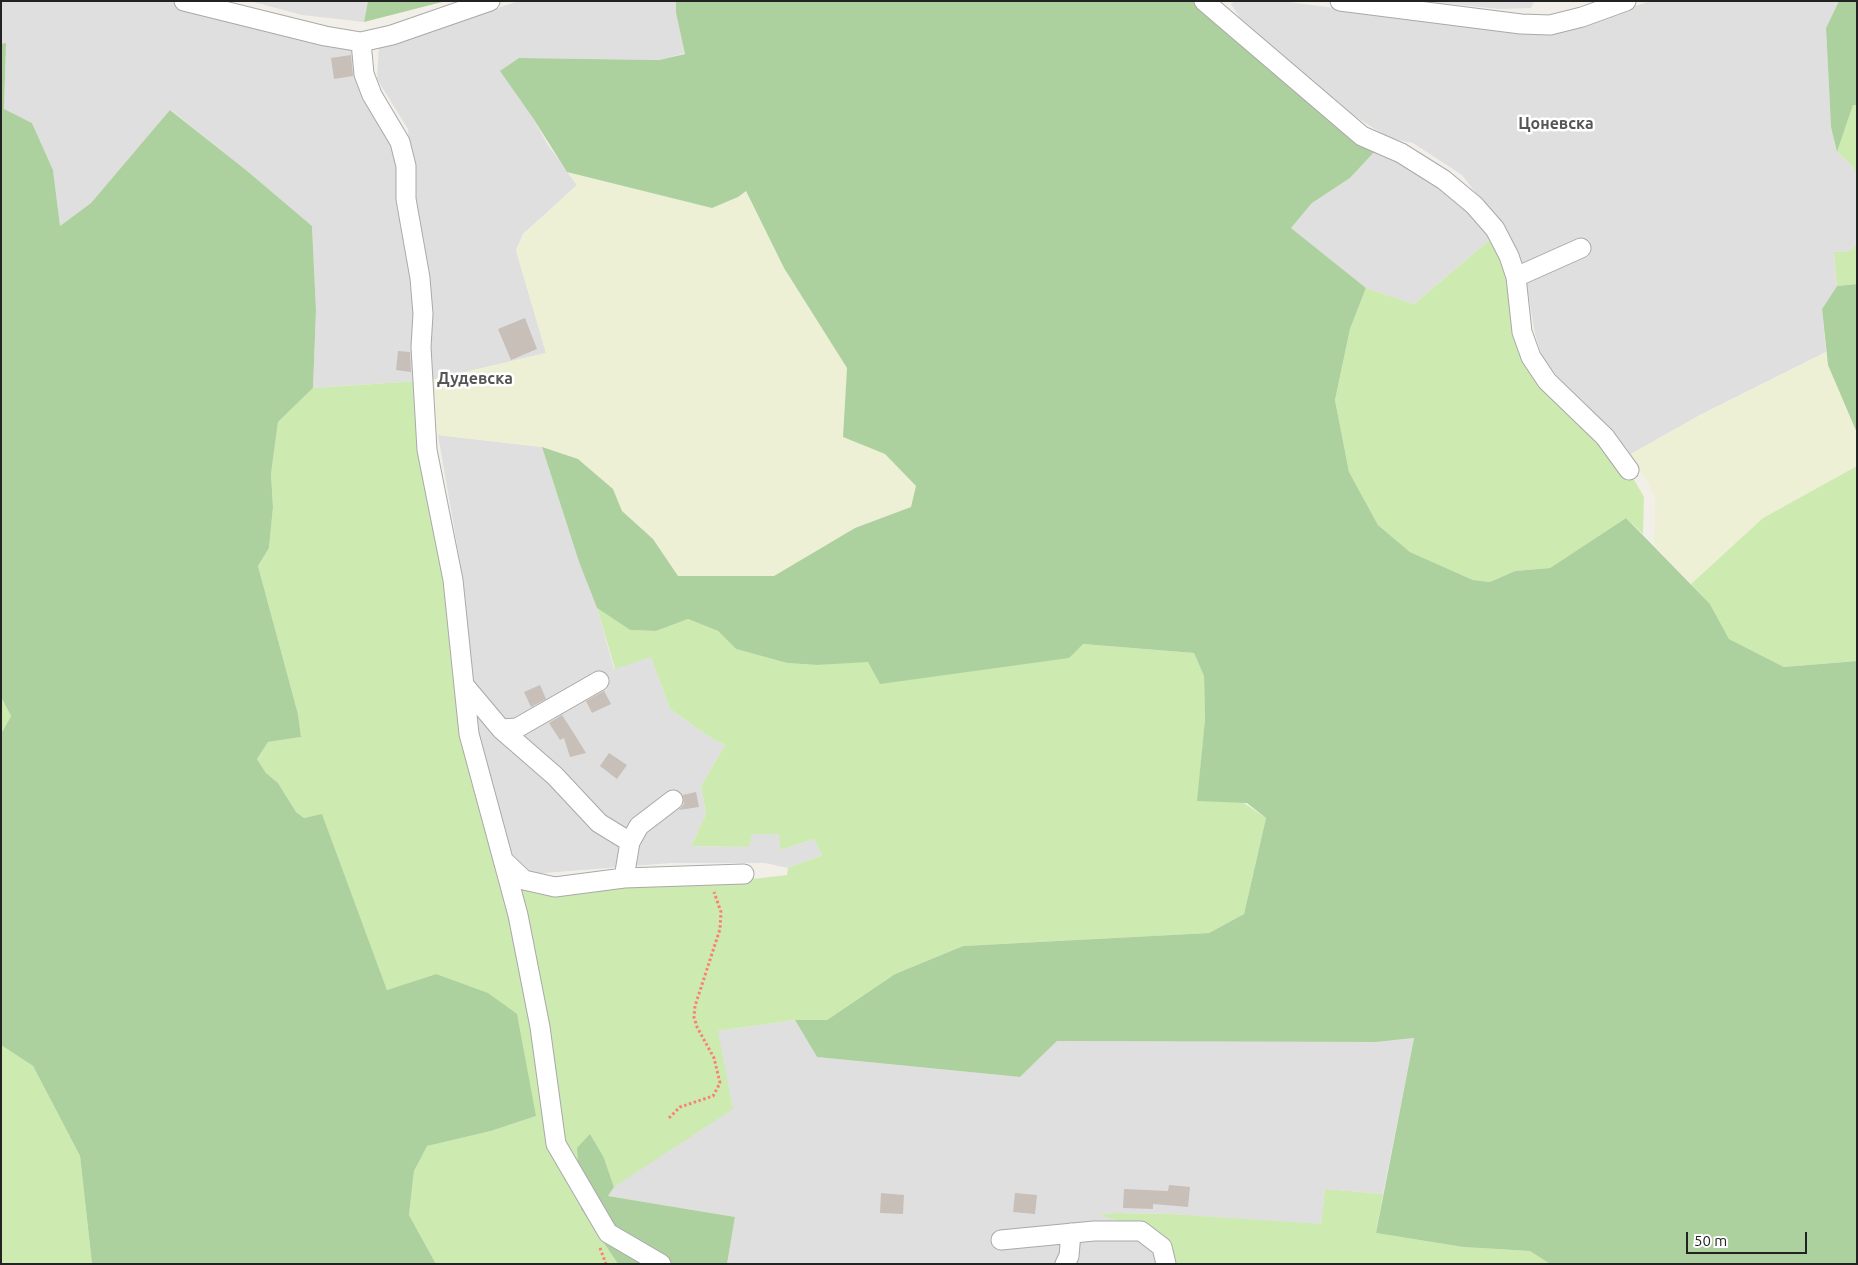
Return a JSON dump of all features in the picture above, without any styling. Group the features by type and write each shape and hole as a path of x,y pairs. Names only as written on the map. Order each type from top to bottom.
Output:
{"street":[{"path":"184,1 325,36 361,42 392,35 490,1"},
{"path":"1204,1 1362,136 1401,153 1444,180 1474,205 1495,229 1509,256 1516,277 1522,332 1531,357 1547,381 1605,436 1629,470"},
{"path":"1340,1 1521,24 1550,25 1582,17 1626,1"},
{"path":"361,42 364,74 372,95 400,142 406,166 406,199 420,278 423,314 421,346 427,450 453,580 469,734 505,862 540,1027 556,1144 608,1233 661,1264"},
{"path":"1516,277 1581,248"},
{"path":"501,729 518,728 599,681"},
{"path":"464,685 501,729 555,776 599,822 630,842"},
{"path":"624,878 630,842 639,826 673,800"},
{"path":"505,862 524,880 556,887 624,878 744,874"},
{"path":"1001,1240 1072,1233 1141,1232 1162,1247 1166,1264"},
{"path":"1065,1264 1069,1256 1072,1233"}],"path":[{"path":"669,1118 680,1107 713,1096 720,1083 714,1058 697,1027 694,1017 695,1006 720,928 721,912 714,892 686,875"}],"shaded area":[{"path":"1,1 176,1 363,49 373,90 396,120 417,260 418,381 313,388 316,310 312,226 171,110 91,203 60,226 53,170 32,123 4,110 6,44 1,44"},
{"path":"250,1 368,1 364,22 302,15"},
{"path":"519,1 676,1 676,13 685,53 659,60 519,58 533,118 548,145 577,185 523,234 516,250 546,353 431,380 409,185 408,129 377,79 379,47"},
{"path":"1235,1 1281,1 1380,14 1572,27 1651,1 1839,1 1826,28 1831,127 1837,152 1853,167 1857,176 1857,243 1850,251 1834,252 1837,286 1822,309 1826,352 1700,415 1631,454 1616,434 1544,363 1535,334 1526,281 1508,235 1462,175 1413,143 1389,138 1336,104 1240,18 1231,4"},
{"path":"1420,1 1534,1 1531,8 1500,9"},
{"path":"1376,150 1444,179 1492,238 1414,304 1366,288 1291,228 1312,203 1350,178"},
{"path":"438,435 542,447 579,562 597,608 614,669 651,656 670,709 711,738 725,745 701,786 706,814 691,846 749,847 751,833 780,834 780,850 814,839 822,855 788,868 765,863 671,863 531,874 514,861 474,721 463,579"},
{"path":"795,1020 817,1057 1020,1077 1057,1041 1376,1042 1414,1038 1383,1194 1325,1189 1321,1225 1171,1214 1113,1213 1099,1215 1159,1232 1165,1250 1164,1264 727,1264 735,1217 608,1196 718,1031"}],"green space":[{"path":"368,1 446,1 364,22"},
{"path":"676,1 1200,1 1376,150 1350,178 1312,203 1291,228 1366,288 1350,329 1335,400 1349,472 1378,525 1410,552 1473,580 1490,582 1515,571 1550,568 1626,518 1710,604 1729,639 1784,667 1857,661 1857,1264 1550,1264 1530,1251 1463,1247 1376,1233 1414,1038 1376,1042 1057,1041 1020,1077 817,1057 795,1020 827,1020 895,974 963,946 1209,933 1244,914 1266,818 1247,803 1197,801 1205,719 1204,676 1194,653 1083,644 1069,658 880,684 868,662 817,665 787,663 736,649 718,631 688,619 656,631 630,630 597,608 579,562 542,447 578,459 613,489 622,511 653,539 678,576 774,576 855,528 911,507 916,486 885,454 843,437 847,368 784,268 746,191 738,197 712,208 567,172 533,118 500,71 519,58 659,60 685,54 676,13"},
{"path":"1839,1 1857,1 1857,105 1853,105 1837,152 1831,127 1826,28"},
{"path":"6,43 4,109 32,123 53,170 60,226 91,203 170,110 246,170 312,226 316,310 313,388 278,422 271,474 273,507 269,548 258,566 298,714 301,737 268,742 257,759 266,773 278,783 296,812 304,818 322,814 387,990 436,974 488,993 517,1014 536,1116 491,1131 427,1146 414,1171 409,1215 436,1264 92,1264 80,1156 33,1066 1,1045 1,734 11,716 1,697 1,44"},
{"path":"1853,105 1857,105 1857,176 1853,167 1837,152"},
{"path":"567,172 712,208 745,191 784,268 847,368 843,437 885,454 917,486 911,507 855,528 774,576 678,576 653,539 622,511 613,489 578,459 542,447 438,435 431,380 546,353 516,250 523,235 577,185"},
{"path":"1492,238 1501,250 1522,345 1621,457 1644,497 1643,534 1626,518 1550,568 1515,571 1490,582 1473,580 1410,552 1378,525 1349,472 1335,400 1350,329 1366,288 1414,304"},
{"path":"1857,243 1857,284 1837,286 1834,252 1850,251"},
{"path":"1857,284 1857,433 1828,365 1822,309 1837,286"},
{"path":"1826,352 1828,365 1857,433 1857,466 1763,518 1691,584 1654,545 1655,496 1631,454 1700,415"},
{"path":"418,381 464,709 548,1056 553,1047 517,878 744,880 787,875 788,868 822,855 814,839 780,850 779,834 752,834 749,847 691,846 706,814 701,786 725,745 711,738 670,709 651,657 615,669 597,608 630,630 656,631 688,619 718,631 736,649 787,663 817,665 1083,644 1194,653 1204,676 1205,720 1200,773 1266,818 1244,914 1209,933 963,946 895,974 827,1020 795,1020 718,1031 733,1109 614,1187 604,1158 581,1209 618,1264 436,1264 409,1215 414,1171 426,1146 491,1131 536,1116 436,974 387,990 322,815 304,818 296,812 278,783 266,773 257,759 268,742 301,737 298,714 258,566 269,548 273,507 271,474 278,422 313,388"},
{"path":"1857,466 1857,661 1784,667 1729,639 1710,604 1691,584 1763,518"},
{"path":"1,697 11,716 1,734"},
{"path":"1,1045 33,1066 80,1156 92,1264 1,1264"},
{"path":"590,1134 604,1158 614,1187 608,1196 735,1217 727,1264 618,1264 581,1209 577,1148"},
{"path":"1325,1189 1383,1194 1376,1233 1463,1247 1530,1251 1550,1264 1164,1264 1165,1250 1159,1232 1098,1215 1113,1213 1171,1214 1321,1224"}],"building":[{"path":"351,55 353,76 334,79 331,58"},
{"path":"525,318 537,349 511,360 498,329"},
{"path":"398,351 410,352 411,372 396,370"},
{"path":"540,685 546,699 531,707 524,692"},
{"path":"604,691 611,704 592,713 586,701"},
{"path":"562,715 586,753 570,757 564,738 560,740 549,723"},
{"path":"609,753 627,765 617,779 600,766"},
{"path":"696,792 699,807 679,810 684,804 683,795"},
{"path":"1169,1185 1190,1187 1188,1207 1153,1204 1153,1209 1123,1208 1124,1189 1168,1191"},
{"path":"881,1193 904,1195 903,1214 880,1213"},
{"path":"1015,1193 1037,1195 1035,1214 1013,1212"}],"district":[{"name":"Цоневска","path":"1556,124"},
{"name":"Дудевска","path":"475,379"}]}
